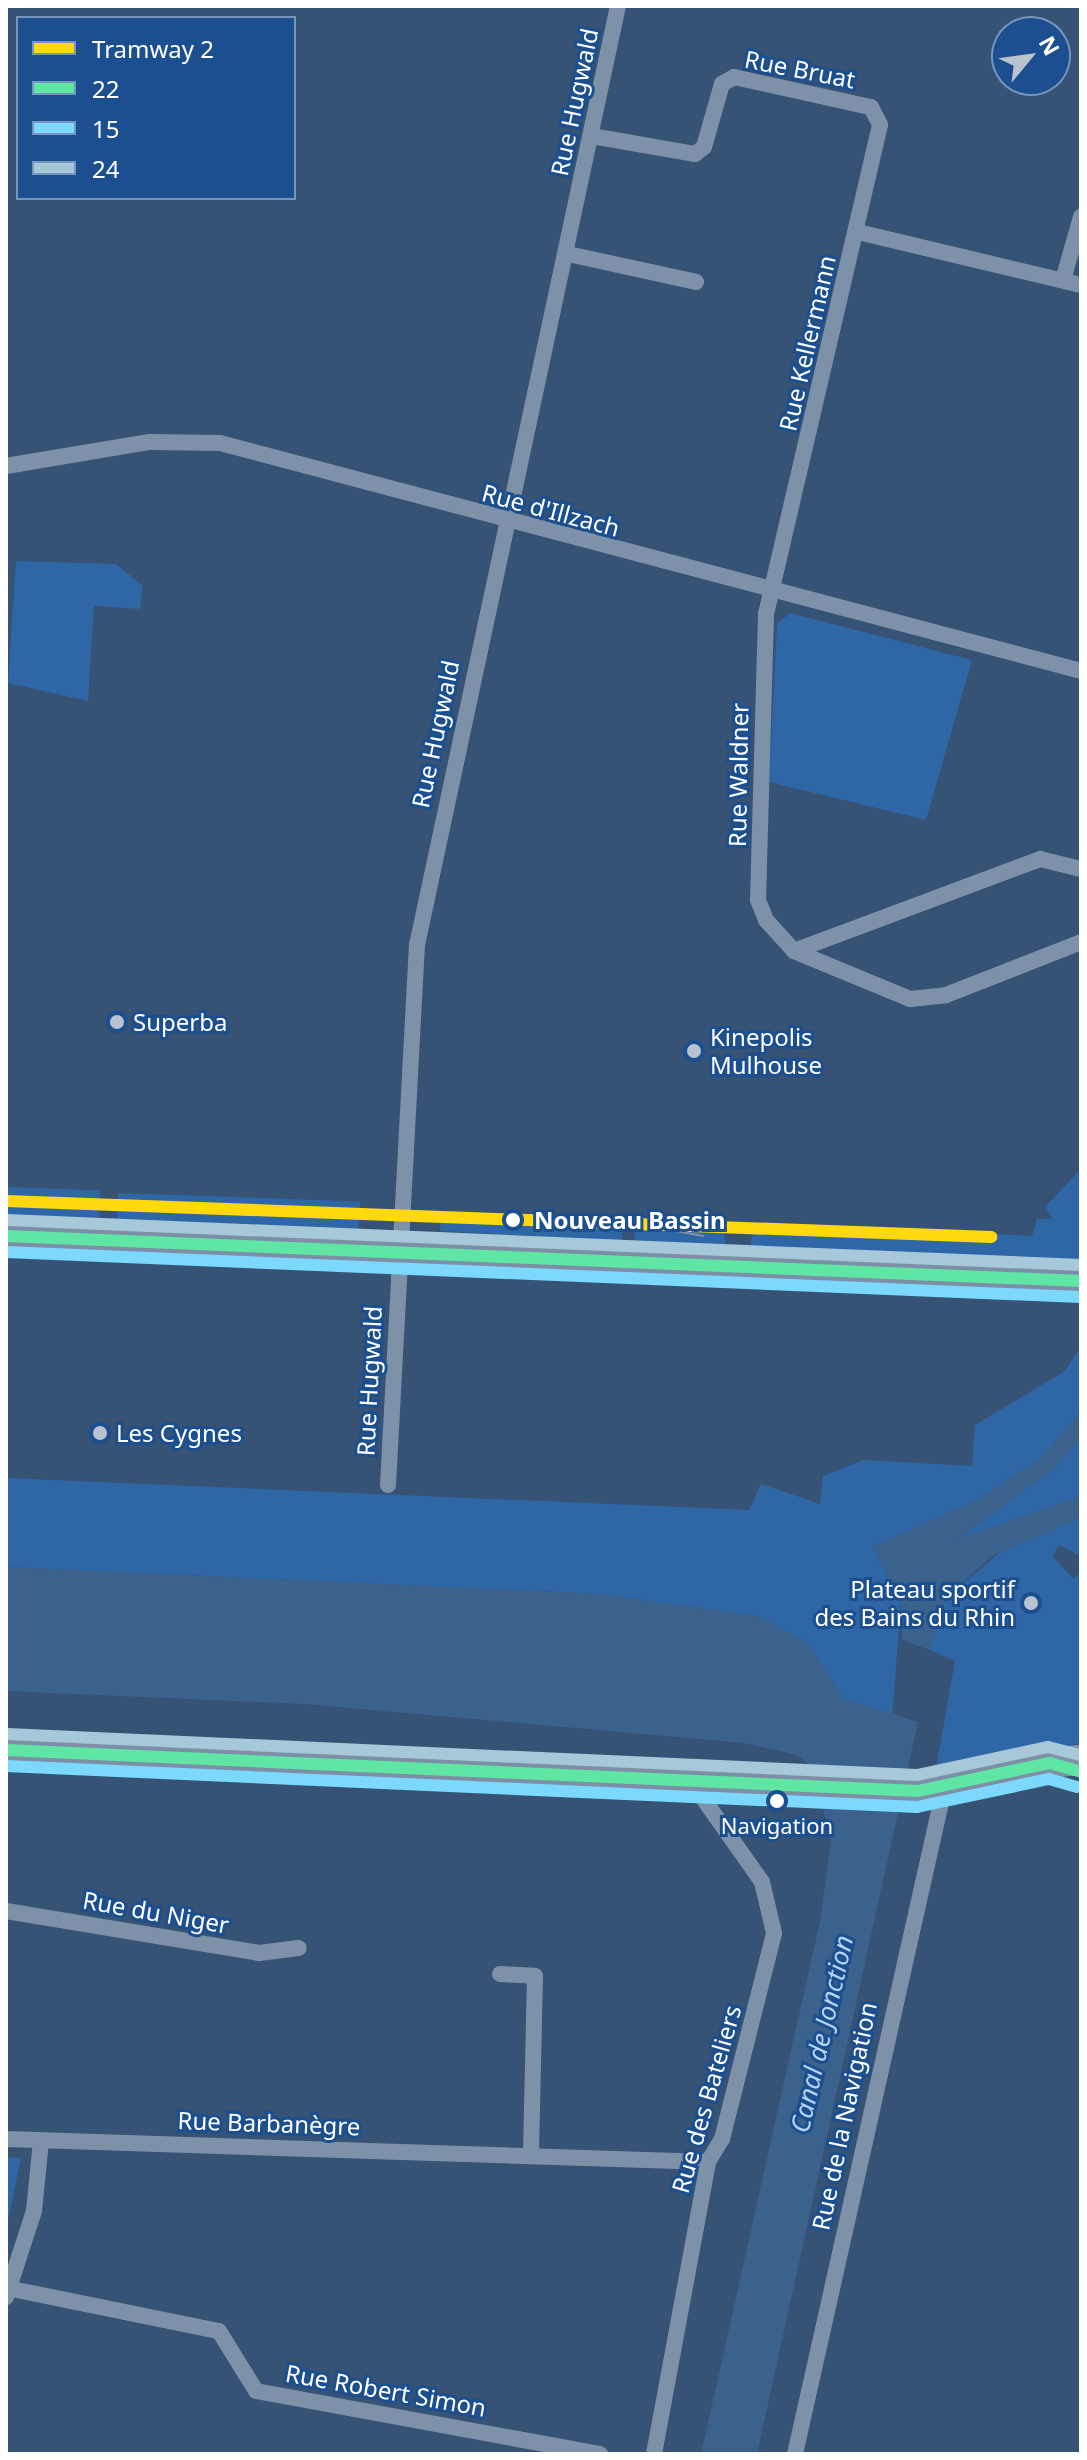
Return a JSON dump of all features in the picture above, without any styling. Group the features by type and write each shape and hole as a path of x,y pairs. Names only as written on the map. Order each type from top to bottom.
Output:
{"highway":[{"path":"1050,1763 1081,1760"}],"main road":[{"path":"6,1236 1081,1281"},
{"path":"6,1750 931,1790 1050,1763"}],"street":[{"name":"Rue Hugwald","path":"388,1485 417,945 506,524 568,254 618,6"},
{"name":"Rue Bruat","path":"592,136 695,154 704,147 722,84 734,77 871,107"},
{"name":"Rue Kellermann","path":"775,590 880,125 871,107"},
{"path":"1063,280 1081,217"},
{"path":"858,232 1081,285"},
{"path":"568,254 696,282"},
{"name":"Rue d'Illzach","path":"6,466 150,442 220,443 506,524 775,590 1081,671"},
{"name":"Rue Waldner","path":"775,590 766,614 758,900 794,951 884,993 926,999 1081,942"},
{"path":"794,951 1040,859 1081,869"},
{"name":"Rue des Bateliers","path":"654,2454 708,2162 722,2139 774,1933 762,1882 690,1780"},
{"name":"Rue de la Navigation","path":"795,2454 931,1790"},
{"name":"Rue du Niger","path":"6,1911 259,1953 299,1948"},
{"path":"500,1974 535,1976 531,2155"},
{"name":"Rue Barbanègre","path":"6,2139 708,2162"},
{"path":"7,2293 34,2211 41,2141"},
{"name":"Rue Robert Simon","path":"7,2293 219,2331 256,2391 600,2454"}],"shaded area":[{"path":"16,561 116,564 143,586 140,609 94,606 88,701 8,683"},
{"path":"790,613 972,660 926,820 769,782 777,624"},
{"path":"1081,1169 1081,1264 756,1252 750,1246 755,1223 1032,1236 1037,1219 1052,1219 1045,1207"},
{"path":"6,1187 100,1190 99,1227 6,1224"},
{"path":"118,1193 360,1201 359,1233 117,1225"},
{"path":"441,1212 623,1222 622,1240 440,1231"},
{"path":"636,1220 723,1222 726,1246 634,1240"},
{"path":"1081,1346 1081,1413 1039,1459 975,1501 872,1547 901,1601 892,1718 844,1699 808,1644 762,1617 600,1594 6,1567 6,1478 749,1510 761,1484 820,1504 823,1476 863,1460 972,1466 975,1425 1065,1371"},
{"path":"1081,1437 1081,1496 954,1541 1051,1471"},
{"path":"1081,1518 1081,1556 1059,1545 1052,1556 1074,1579 1081,1570 1081,1743 934,1779 955,1661 930,1650 946,1598 1004,1549"},
{"path":"6,2157 21,2158 6,2230"}],"water":[{"path":"1081,1413 1081,1437 1051,1471 955,1540 1081,1496 1081,1518 992,1556 946,1598 930,1650 902,1640 901,1601 872,1547 975,1501 1039,1459"},
{"name":"Canal de Jonction","path":"6,1567 600,1594 762,1617 808,1644 844,1699 918,1722 757,2454 701,2454 820,1921 831,1841 813,1768 798,1755 744,1743 304,1704 6,1691"}],"tram line":[{"name":"2","path":"6,1201 991,1237"},
{"path":"650,1226 703,1236"}],"transit line":[{"name":"24","path":"7,1220 1081,1265"},
{"name":"22","path":"6,1236 1081,1281"},
{"name":"15","path":"6,1252 1080,1297"},
{"name":"24","path":"7,1734 917,1775 1048,1747 1081,1755"},
{"name":"22","path":"6,1750 918,1791 1050,1763 1081,1772"},
{"name":"15","path":"6,1766 917,1807 1049,1779 1077,1787"}],"place":[{"name":"Superba","path":"117,1022"},
{"name":"Kinepolis Mulhouse","path":"694,1051"},
{"name":"Nouveau Bassin","path":"513,1220"},
{"name":"Les Cygnes","path":"100,1433"},
{"name":"Plateau sportif des Bains du Rhin","path":"1031,1603"},
{"name":"Navigation","path":"777,1801"}]}
